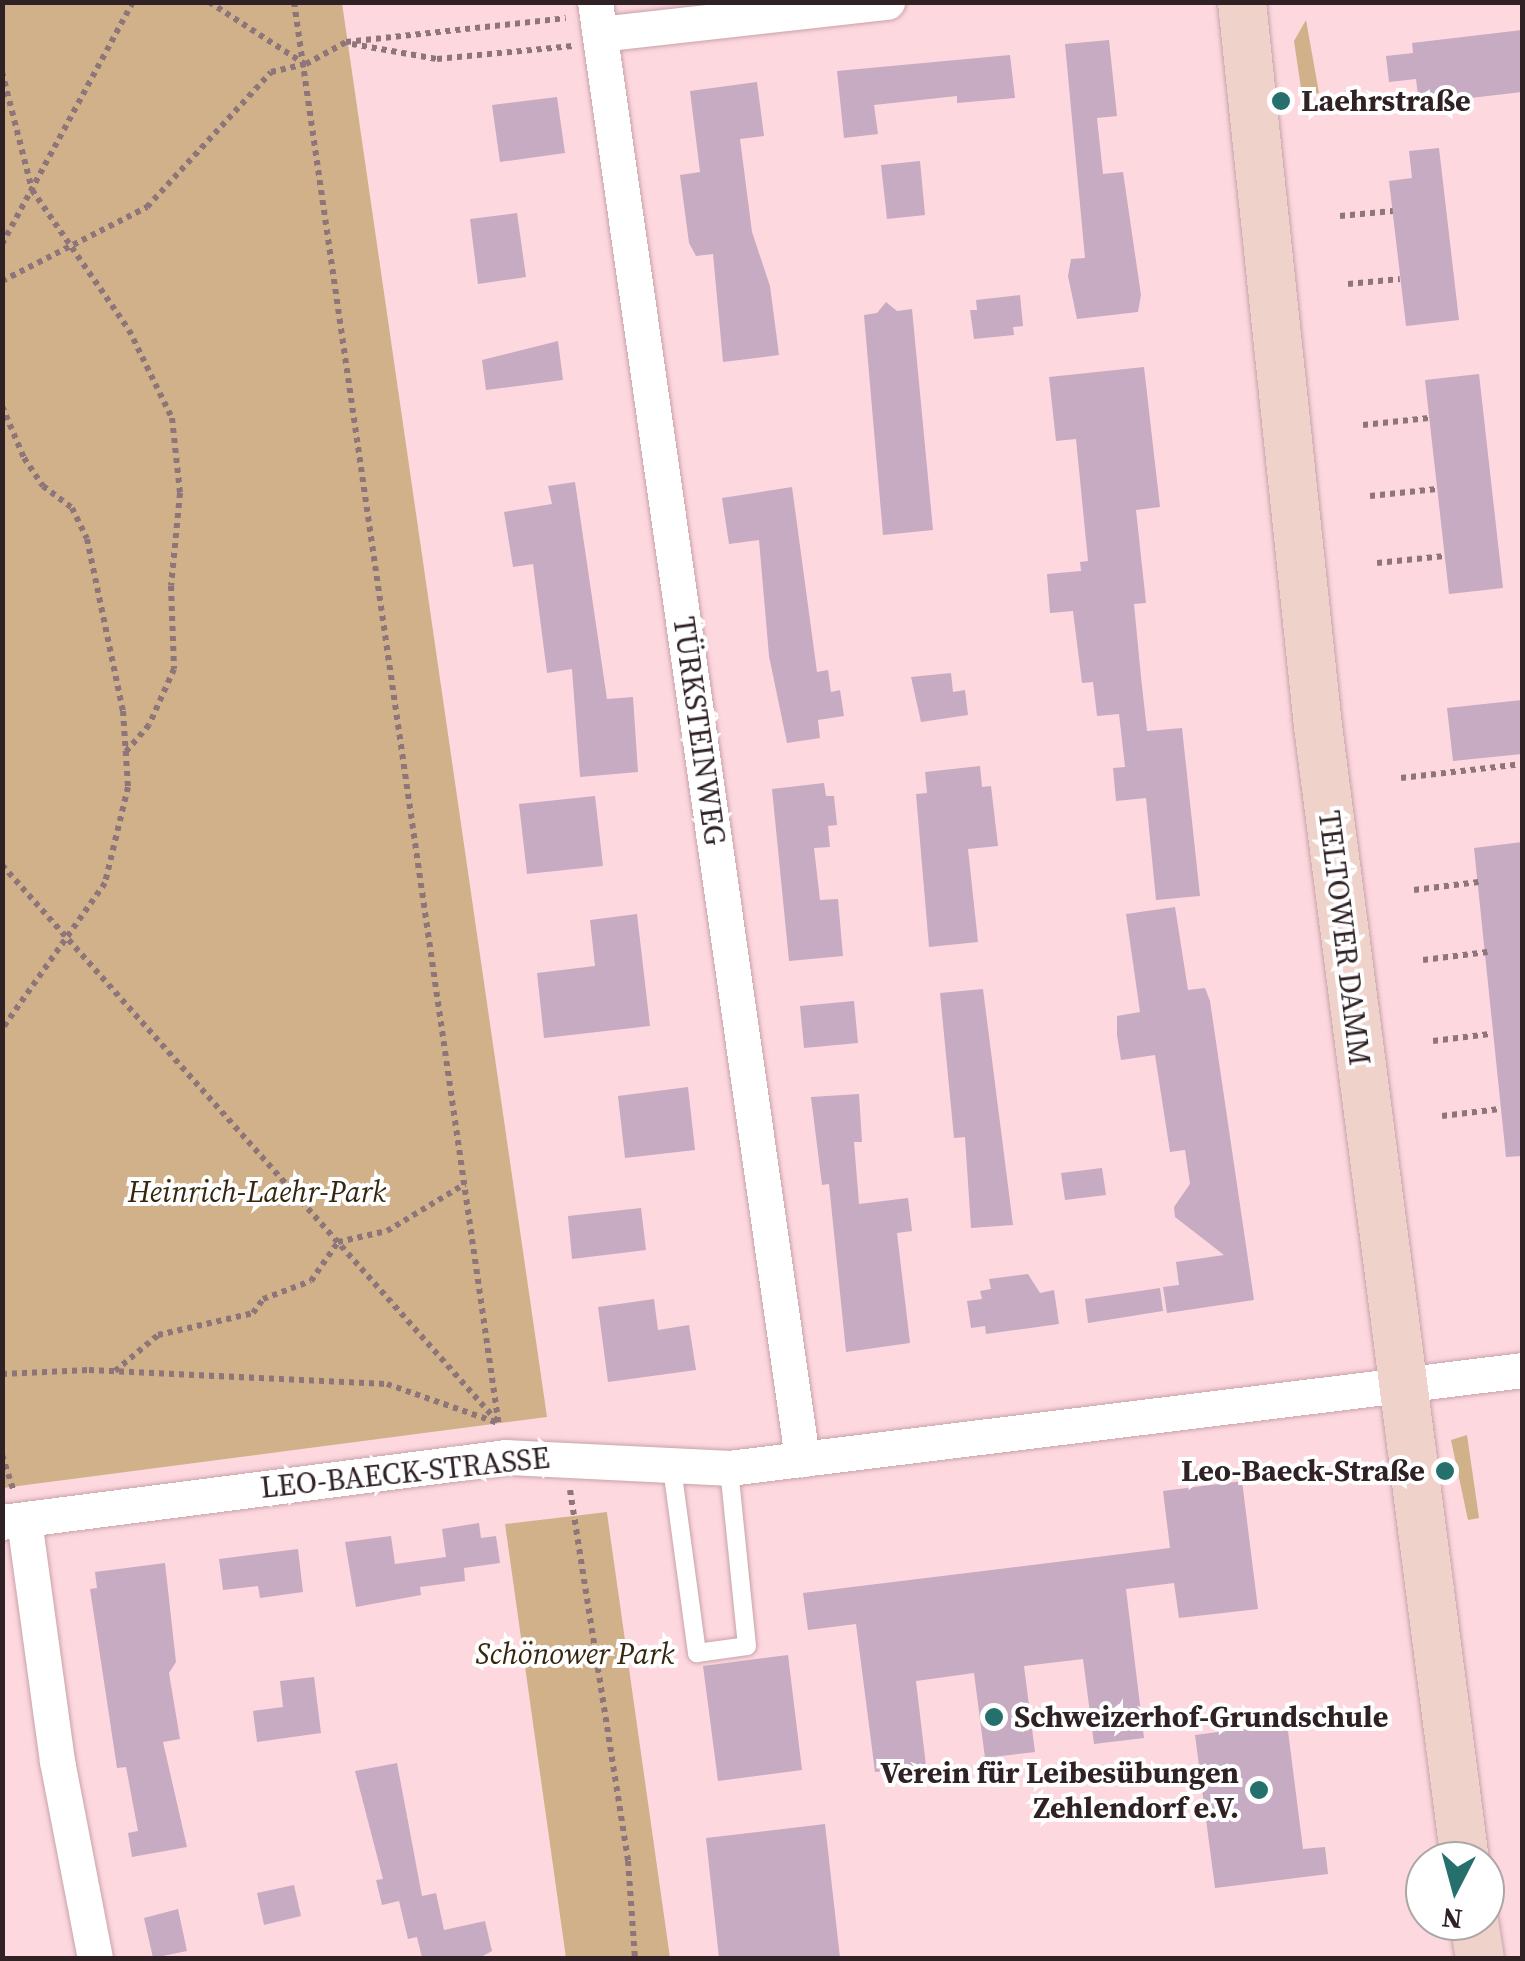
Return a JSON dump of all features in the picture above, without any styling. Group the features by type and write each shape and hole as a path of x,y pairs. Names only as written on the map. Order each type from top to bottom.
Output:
{"main road":[{"name":"TELTOWER DAMM","path":"1240,6 1320,744 1461,1841"}],"street":[{"path":"587,25 887,2"},
{"name":"TÜRKSTEINWEG","path":"587,25 802,1459"},
{"name":"LEO-BAECK-STRASSE","path":"14,1513 502,1440 564,1456 672,1468 729,1468 1522,1370"},
{"path":"14,1513 96,1958"}],"lane":[{"path":"672,1468 697,1654 748,1646 729,1468"}],"path":[{"path":"2,244 134,2"},
{"path":"210,2 306,64"},
{"path":"294,2 306,64 502,1440"},
{"path":"346,42 437,60 587,25"},
{"path":"2,281 147,208 271,72 306,64 346,42 587,25"},
{"path":"2,72 32,190 68,248 129,330 164,395 177,449 174,669 149,725 125,753"},
{"path":"1340,216 1392,210"},
{"path":"1348,284 1400,279"},
{"path":"2,406 24,458 44,486 72,508 87,539 124,711 128,787 120,840 105,883 2,1029"},
{"path":"1362,425 1429,418"},
{"path":"1370,496 1437,489"},
{"path":"1377,563 1445,556"},
{"path":"1487,757 1488,768"},
{"path":"1400,778 1522,764"},
{"path":"2,865 338,1242 502,1440"},
{"path":"1414,890 1479,882"},
{"path":"1423,960 1488,952"},
{"path":"1433,1041 1490,1034"},
{"path":"1442,1116 1500,1109"},
{"path":"114,1372 158,1335 253,1313 262,1299 311,1281 338,1242 386,1231 465,1184"},
{"path":"2,1374 114,1372 386,1384 502,1440"},
{"path":"2,1455 14,1513"},
{"path":"564,1456 628,1861 635,1958"}],"green space":[{"name":"Heinrich-Laehr-Park","path":"2,3 342,3 547,1417 3,1488"},
{"path":"1306,20 1319,93 1302,95 1294,41"},
{"path":"1467,1435 1479,1518 1468,1520 1451,1440"},
{"name":"Schönower Park","path":"607,1512 670,1958 566,1958 505,1524"}],"building":[{"path":"1522,30 1522,92 1419,104 1416,79 1389,82 1386,56 1413,53 1412,43"},
{"path":"1109,40 1117,116 1097,118 1103,174 1123,172 1141,295 1138,312 1077,319 1068,276 1071,259 1085,258 1065,44"},
{"path":"1010,55 1015,98 957,103 957,96 874,105 878,134 844,138 837,71"},
{"path":"757,82 764,136 740,139 752,232 770,286 779,355 723,362 713,254 696,256 689,243 680,175 700,172 690,91"},
{"path":"557,97 565,153 500,162 492,105"},
{"path":"1439,148 1459,320 1406,326 1389,181 1412,178 1409,151"},
{"path":"920,161 925,215 887,219 881,165"},
{"path":"517,213 526,277 478,284 470,219"},
{"path":"1020,295 1023,326 1013,327 1014,335 974,339 970,310 977,310 976,300"},
{"path":"886,302 897,311 912,309 933,530 883,535 864,315 877,313"},
{"path":"558,341 563,380 486,390 482,360"},
{"path":"1144,367 1160,507 1136,510 1146,603 1134,604 1141,677 1147,731 1182,728 1200,896 1156,900 1146,798 1116,801 1113,768 1125,767 1119,714 1097,716 1093,682 1082,683 1073,611 1050,613 1047,574 1081,571 1080,562 1088,561 1076,439 1056,441 1049,377"},
{"path":"1479,374 1503,588 1449,594 1425,380"},
{"path":"575,482 607,699 633,697 638,772 580,777 572,669 547,673 533,564 513,567 504,512 552,504 548,486"},
{"path":"792,487 817,672 828,670 831,692 840,690 844,716 818,720 820,738 787,743 769,656 759,540 729,544 722,498"},
{"path":"951,673 953,692 965,690 968,715 921,722 911,677"},
{"path":"1522,700 1522,754 1453,761 1447,708"},
{"path":"980,766 982,787 991,786 998,846 968,849 978,942 929,947 916,794 927,793 925,772"},
{"path":"824,783 826,796 834,796 837,825 828,826 830,847 814,848 820,900 838,899 843,956 789,961 772,789"},
{"path":"595,796 603,866 527,874 519,804"},
{"path":"1522,842 1522,1156 1506,1157 1474,848"},
{"path":"1175,907 1188,990 1205,988 1210,1001 1254,1300 1167,1313 1163,1287 1179,1285 1176,1262 1224,1255 1175,1217 1174,1207 1190,1184 1185,1150 1170,1152 1155,1055 1121,1060 1117,1035 1117,1016 1140,1012 1126,914"},
{"path":"637,914 650,1026 544,1038 537,973 595,966 590,920"},
{"path":"983,989 1013,1225 971,1228 965,1137 954,1138 940,993"},
{"path":"854,1001 858,1043 804,1048 800,1006"},
{"path":"688,1087 695,1150 625,1158 618,1096"},
{"path":"859,1094 862,1142 854,1142 859,1204 908,1198 912,1231 897,1233 910,1343 846,1352 829,1184 822,1185 811,1097"},
{"path":"1102,1168 1106,1195 1065,1200 1061,1173"},
{"path":"641,1208 646,1250 572,1259 568,1216"},
{"path":"1028,1274 1040,1293 1054,1290 1059,1324 986,1334 985,1326 971,1328 967,1301 982,1299 980,1291 991,1289 989,1279"},
{"path":"1160,1288 1163,1311 1088,1323 1085,1299"},
{"path":"654,1299 658,1330 689,1325 696,1370 608,1382 598,1307"},
{"path":"1242,1481 1258,1609 1179,1618 1174,1583 1126,1589 1144,1738 1094,1744 1083,1659 1024,1666 1035,1752 985,1758 974,1673 916,1681 926,1766 875,1772 856,1624 808,1630 803,1593 1170,1548 1163,1491"},
{"path":"479,1523 481,1538 496,1536 500,1563 464,1568 465,1581 420,1587 421,1595 356,1607 345,1542 391,1536 395,1564 446,1557 442,1529"},
{"path":"298,1549 303,1592 260,1598 258,1586 223,1590 219,1559"},
{"path":"165,1563 176,1662 169,1673 180,1739 163,1742 187,1847 132,1857 128,1833 138,1831 126,1767 117,1768 90,1589 97,1588 95,1572"},
{"path":"788,1655 802,1770 718,1781 703,1666"},
{"path":"314,1677 321,1733 257,1742 253,1711 283,1707 280,1681"},
{"path":"1287,1723 1303,1849 1325,1847 1328,1874 1215,1888 1195,1735"},
{"path":"397,1763 422,1896 436,1893 444,1930 485,1921 492,1951 479,1958 422,1958 417,1937 408,1939 399,1901 382,1905 376,1880 383,1879 355,1771"},
{"path":"825,1824 840,1958 719,1958 706,1838"},
{"path":"294,1885 301,1916 264,1925 257,1893"},
{"path":"178,1909 187,1951 153,1958 144,1918"}],"place":[{"name":"Laehrstraße","path":"1281,101"},
{"name":"Leo-Baeck-Straße","path":"1445,1471"},
{"name":"Schweizerhof-Grundschule","path":"994,1717"},
{"name":"Verein für Leibesübungen Zehlendorf e.V.","path":"1259,1790"}]}
